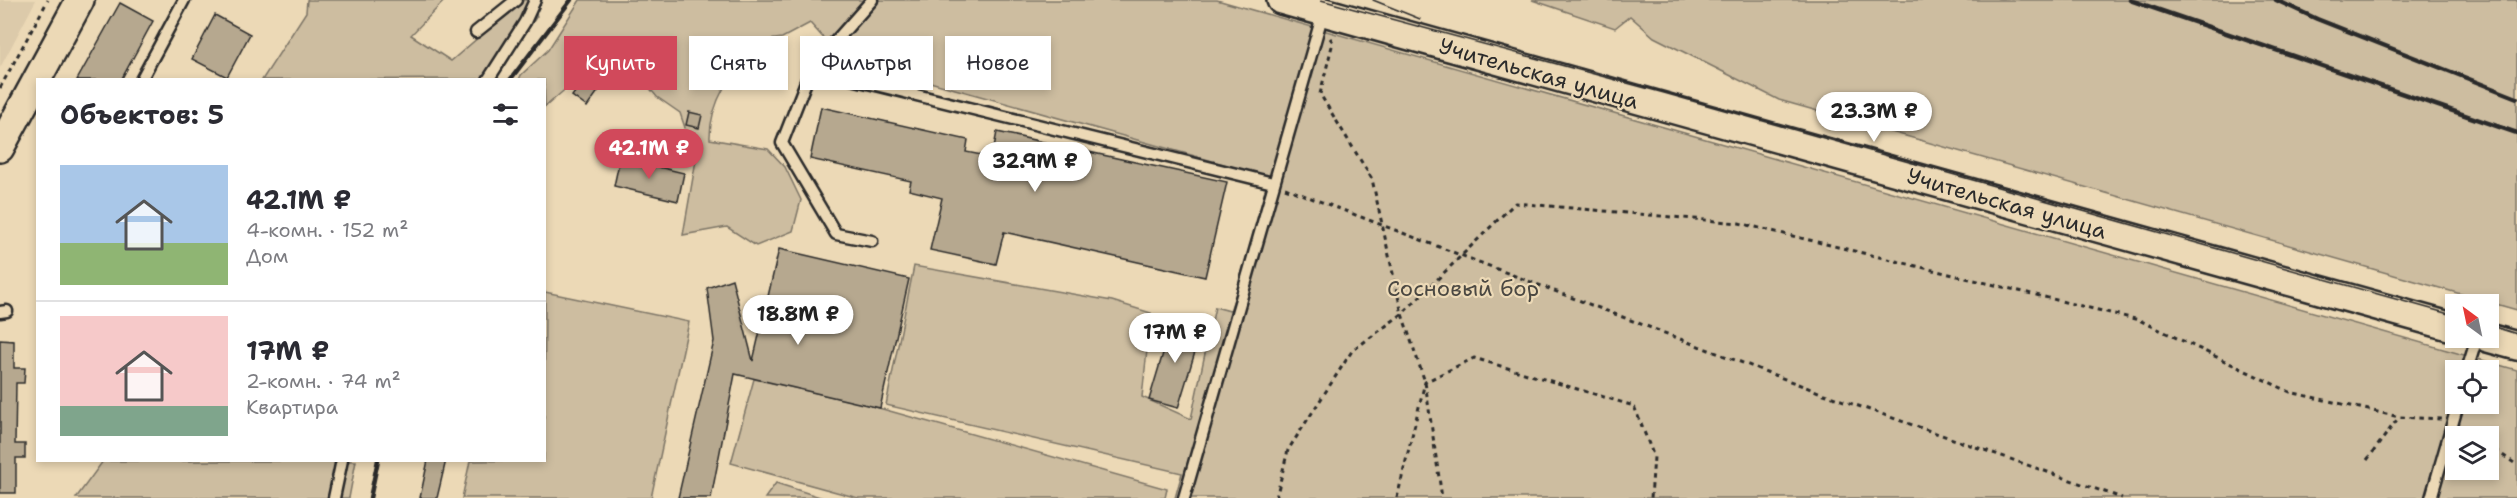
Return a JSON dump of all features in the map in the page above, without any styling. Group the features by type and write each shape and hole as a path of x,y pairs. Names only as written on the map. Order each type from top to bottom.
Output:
{"main road":[{"path":"42,78 81,0"},
{"name":"Учительская улица","path":"1281,0 1321,19 2445,325"},
{"path":"0,148 34,95"},
{"path":"2499,341 2517,346"}],"lane":[{"path":"142,78 184,0"},
{"path":"476,32 516,0"},
{"path":"489,78 525,22 535,0"},
{"path":"840,36 872,0"},
{"path":"1184,498 1321,19"},
{"path":"803,90 782,143 836,234 872,241"},
{"path":"896,90 1273,183"},
{"path":"2431,498 2455,414"},
{"path":"334,498 342,462"}],"path":[{"path":"0,88 48,0"},
{"path":"1321,19 1333,42 1320,94 1372,179 1402,314 1425,382 1442,498"},
{"path":"1273,183 1824,394 2122,498"},
{"path":"1276,498 1288,450 1352,351 1402,314 1515,203 1739,223 2139,320 2290,392 2399,417 2453,419"},
{"path":"1425,382 1474,358 1634,406 1654,457 1651,498"},
{"path":"1397,498 1425,382"},
{"path":"2367,460 2399,417"},
{"path":"2499,453 2517,465"}],"shaded area":[{"path":"0,0 36,0 0,68"}],"green space":[{"path":"307,0 445,0 411,35 451,61 522,0 530,0 537,16 496,78 263,78 306,12"},
{"name":"Сосновый бор","path":"580,0 1217,0 2482,360 2445,360 2445,414 2499,414 2499,365 2517,370 2517,498 1175,498 1182,473 886,405 914,266 1112,301 1151,313 1142,397 1191,419 1215,307 1230,311 1270,192 1270,177 958,90 1051,90 1051,36 945,36 945,86 933,83 933,36 822,36 810,23 786,36 689,36 689,90 723,90 714,112 710,139 768,149 785,167 801,200 793,231 756,246 727,227 683,235 696,160 680,113 657,97 651,90 677,90 677,36 564,36 564,90 546,106 546,78 520,78 548,50"},
{"path":"1532,0 2517,0 2517,310 2499,305 2499,294 2461,294 1779,100 1654,37 1630,16 1615,28"},
{"path":"546,292 689,322 651,498 462,498 470,462 546,462"},
{"path":"754,379 861,403 1167,489 1165,498 858,498 731,463"},
{"path":"102,462 356,462 349,498 76,498"},
{"path":"776,483 823,498 765,498"}],"building":[{"path":"120,3 153,21 122,78 78,78"},
{"path":"215,15 250,34 227,77 192,59"},
{"path":"576,90 599,90 587,107 572,96"},
{"path":"821,107 968,140 966,152 992,157 997,132 1227,182 1205,277 1004,232 996,264 930,250 942,198 909,190 911,181 810,159"},
{"path":"689,112 702,115 699,128 686,125"},
{"path":"620,158 684,173 678,201 614,186"},
{"path":"779,249 909,279 880,408 735,374 711,498 678,498 714,341 707,288 732,279 753,361"},
{"path":"1173,320 1202,329 1178,408 1149,400"},
{"path":"0,340 14,341 14,368 25,368 24,383 16,383 15,444 25,444 25,458 16,458 16,493 0,493"},
{"path":"428,462 446,462 437,498 420,498"}],"tram line":[{"path":"1321,0 1664,93 2445,313"},
{"path":"1373,0 1420,19"},
{"path":"2499,328 2517,334"}],"railway":[{"path":"512,78 571,0"},
{"path":"2130,0 2517,133"},
{"path":"2276,0 2317,19 2517,98"},
{"path":"370,498 378,462"}]}
